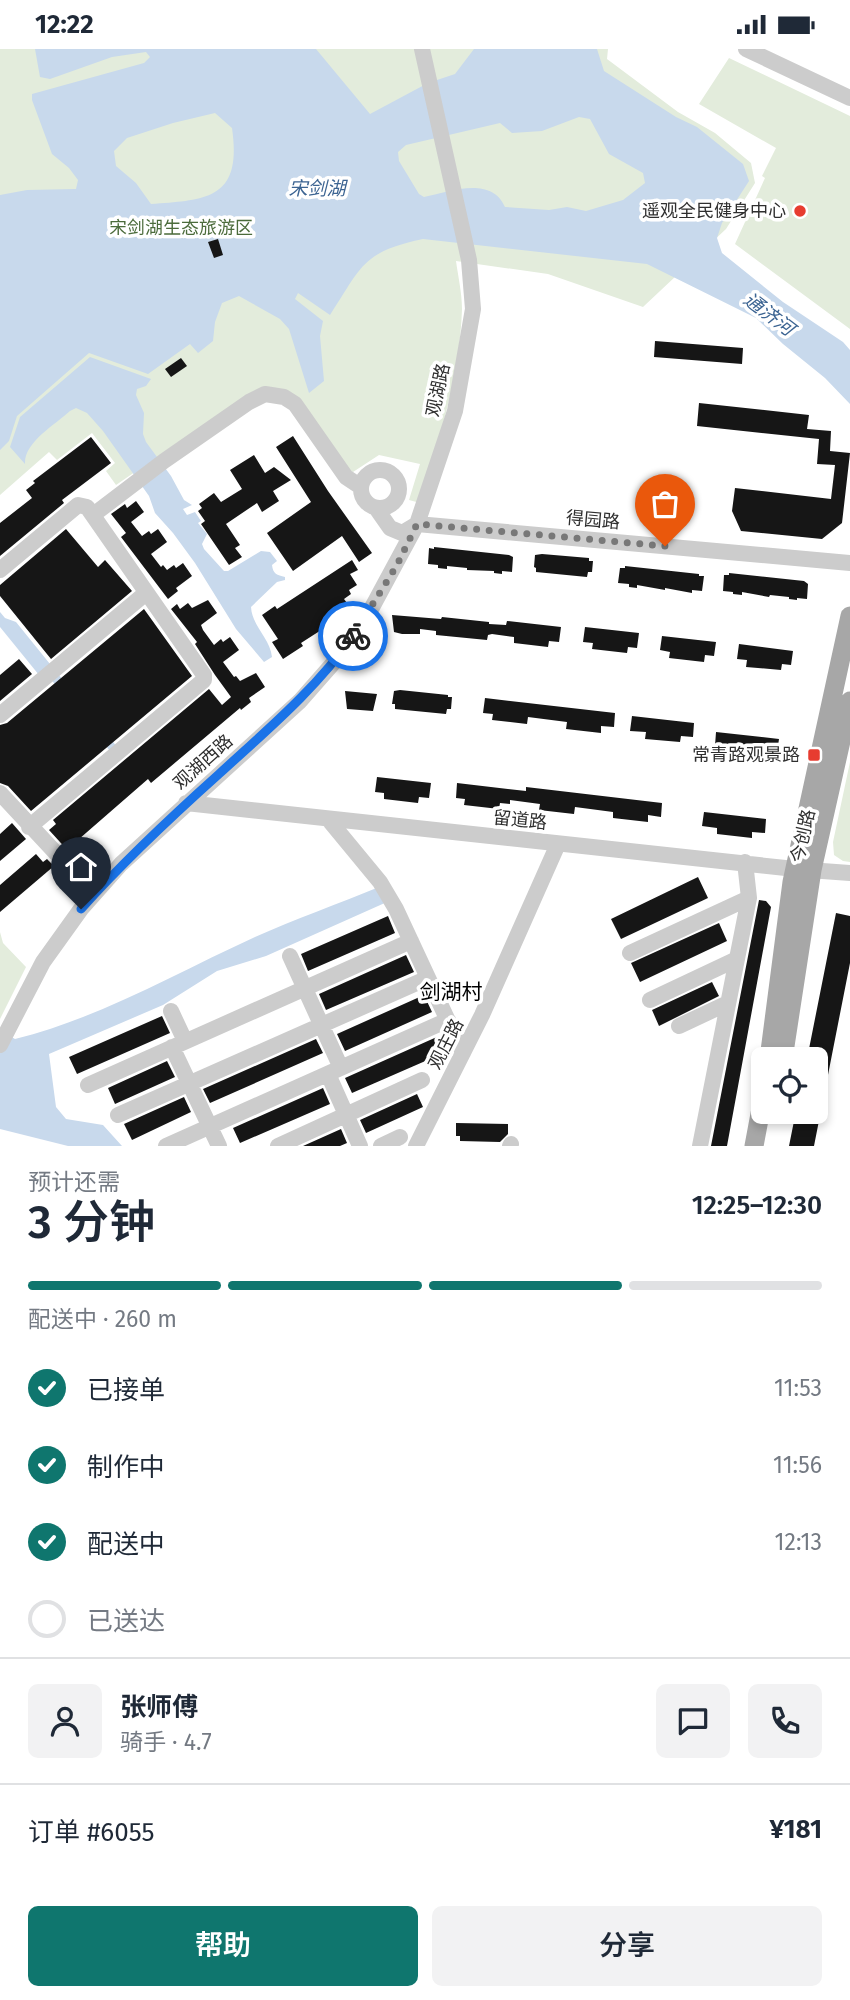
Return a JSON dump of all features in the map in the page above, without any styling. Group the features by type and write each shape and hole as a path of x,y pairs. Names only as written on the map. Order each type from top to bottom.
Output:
{"main road":[{"name":"今创路","path":"784,1047 804,870 850,617"},
{"name":"今创路","path":"771,1047 792,882 804,870 850,701"},
{"path":"754,1146 758,1124"},
{"path":"766,1146 770,1124"}],"street":[{"name":"观湖路","path":"417,524 455,411 473,309 469,260 422,49"},
{"path":"755,51 850,97"},
{"path":"93,515 164,461 249,402 265,394 284,397 295,404 346,477 361,487"},
{"path":"375,470 393,474 400,491 394,502 389,506 376,508 365,501 361,487 364,477 375,470"},
{"path":"394,502 413,509 417,524"},
{"path":"0,570 78,505 87,507 204,674 204,680 29,827"},
{"name":"得园路","path":"376,508 390,528 402,533 417,524 850,563"},
{"name":"观湖西路","path":"0,1045 43,962 94,894 121,864 186,803 300,701 337,660 369,613 417,524"},
{"path":"0,715 146,593"},
{"path":"0,793 94,894"},
{"name":"留道路","path":"186,803 850,873"},
{"path":"328,819 380,882 396,909 463,1053"},
{"name":"观庄路","path":"416,1146 482,1015 558,844"},
{"path":"700,1146 749,898 745,862"},
{"path":"630,953 749,898"},
{"path":"88,1085 411,941"},
{"path":"290,956 321,1025 346,1115 360,1146"},
{"path":"650,1000 737,959"},
{"path":"118,1115 428,978"},
{"path":"679,1026 728,1003"},
{"path":"171,1011 189,1083 219,1146"},
{"path":"166,1146 448,1020"},
{"path":"278,1146 422,1080"},
{"path":"381,1146 400,1137"}],"green space":[{"name":"宋剑湖生态旅游区","path":"0,49 608,49 607,59 678,112 715,133 751,163 755,183 726,229 643,307 548,274 456,261 462,309 457,358 447,407 420,503 409,500 420,464 379,455 353,472 348,470 284,389 180,441 116,485 106,471 115,463 92,433 57,460 49,452 0,495"},
{"name":"遥观全民健身中心","path":"729,58 850,116 850,329 735,244 776,148 699,104"},
{"path":"850,762 850,862 834,855 833,842"},
{"path":"0,932 3,943 26,967 0,1019"}],"water":[{"name":"宋剑湖","path":"35,49 316,49 370,114 428,83 455,74 474,49 597,49 604,71 676,117 697,127 743,164 749,181 722,223 717,238 722,253 783,302 843,342 850,350 850,404 825,378 756,318 647,264 423,239 387,249 366,263 330,315 298,293 295,299 323,321 320,336 324,381 309,393 289,329 280,319 239,296 222,303 215,322 213,341 198,353 190,344 148,374 89,353 17,416 9,441 0,450 0,195 27,190 76,189 78,180 69,168 52,154 32,94 144,63 150,57 146,52 112,57 50,79 40,77","holes":["215,113 232,128 234,151 232,169 226,182 217,191 190,200 151,204 136,183 116,166 114,151 127,138","579,117 590,119 609,154 643,173 645,183 623,200 586,211 567,207 549,210 505,207 499,197 480,188 424,197 419,194 399,161 398,152 406,145 500,123 512,133 542,131"]},
{"path":"90,357 151,379 146,386 137,389 136,395 144,413 143,434 146,442 171,476 184,500 192,505 183,509 187,515 195,512 201,521 198,523 207,534 202,544 204,549 224,571 261,551 270,552 277,561 272,565 273,570 285,577 285,580 277,582 251,607 254,620 271,650 272,657 264,662 236,629 195,563 155,513 149,496 87,413 76,408 49,428 30,448 25,464 10,447 20,417"},
{"path":"0,612 5,618 16,622 122,753 115,757 44,671 39,675 0,627"},
{"path":"379,887 387,902 266,956 217,971 163,1005 49,1054 56,1107 66,1119 103,1125 122,1146 68,1146 0,1129 0,1030 15,1039 77,1019 137,994 255,937"}],"building":[{"path":"218,239 223,255 214,258 208,242"},
{"path":"655,341 743,348 742,364 654,357"},
{"path":"181,358 187,366 171,377 165,369"},
{"path":"699,403 809,415 807,429 831,431 830,451 850,453 842,523 822,539 741,531 732,511 735,488 831,499 835,465 817,464 819,439 697,426"},
{"path":"293,436 372,553 359,562 342,536 293,571 267,533 311,502 276,447"},
{"path":"91,437 111,463 62,500 64,503 0,556 0,523 32,498 26,490 35,483 33,481"},
{"path":"254,455 265,473 274,467 291,480 273,491 279,501 262,512 257,503 226,524 240,545 235,548 242,557 229,565 201,524 205,521 198,511 202,508 199,504 214,493 221,502 242,489 230,470"},
{"path":"136,501 144,512 131,522 142,536 158,529 167,542 151,554 161,567 163,565 167,570 183,563 192,576 176,588 178,591 168,599 121,537 126,533 111,514 125,504 127,508"},
{"path":"66,529 98,567 105,560 132,591 51,659 0,596 0,585"},
{"path":"429,548 509,555 513,557 512,572 502,571 502,574 447,566 447,569 438,568 438,565 428,564"},
{"path":"535,555 589,558 589,561 593,561 592,572 588,572 587,577 536,572"},
{"path":"352,560 358,570 350,574 357,585 349,590 351,594 344,599 347,603 344,606 346,609 327,622 329,625 301,643 303,646 283,659 272,642 278,639 262,615 275,606 277,609"},
{"path":"625,566 699,574 704,576 702,591 692,590 692,593 637,585 637,588 629,587 629,584 618,583 620,568"},
{"path":"729,573 804,581 808,584 807,599 742,592 742,595 723,591 724,575"},
{"path":"208,600 217,613 201,625 203,630 214,645 221,639 223,642 230,637 239,650 223,662 240,681 256,673 265,687 249,698 251,702 241,710 240,708 151,783 148,779 71,846 74,850 70,853 49,830 56,824 53,820 209,689 222,705 231,697 195,644 197,642 171,609 177,604 180,609 188,603 192,608"},
{"path":"144,609 192,676 31,811 8,786 0,783 0,725 7,723"},
{"path":"392,615 442,617 506,625 507,621 561,627 559,642 549,641 548,647 514,643 514,637 492,634 488,635 487,640 436,635 436,631 420,629 420,634 402,634 394,632"},
{"path":"585,627 639,633 637,648 628,647 627,653 592,649 593,643 583,642"},
{"path":"662,636 716,642 714,656 705,655 704,662 669,658 670,652 660,650"},
{"path":"739,644 793,651 791,665 782,664 781,670 746,667 747,660 737,659"},
{"path":"19,659 32,674 0,701 0,675"},
{"path":"345,691 377,694 373,711 347,709"},
{"path":"394,691 448,695 452,697 451,709 447,709 446,714 395,709 395,704 392,704"},
{"path":"485,698 615,713 614,727 601,726 601,733 566,729 567,722 528,717 527,724 492,720 493,714 483,713"},
{"path":"632,716 694,723 693,737 681,736 680,742 645,739 646,732 630,731"},
{"path":"716,732 779,739 777,753 765,752 764,758 729,754 730,748 715,746"},
{"path":"377,777 431,783 429,798 419,797 418,803 384,799 384,793 375,792"},
{"path":"457,783 526,791 526,787 662,803 661,817 648,815 648,822 613,818 613,812 575,807 574,814 539,810 540,804 510,800 510,804 500,803 499,809 464,805 465,799 456,798"},
{"path":"704,812 766,819 765,833 752,832 752,838 717,834 717,828 702,826"},
{"path":"12,823 26,839 0,861 0,834"},
{"path":"36,854 43,862 47,859 54,866 0,912 0,885"},
{"path":"698,877 708,898 621,939 611,919"},
{"path":"759,900 766,901 771,907 727,1146 711,1146"},
{"path":"836,913 850,916 850,963 828,1075 828,1047 809,1047"},
{"path":"388,916 395,933 308,971 301,954"},
{"path":"719,923 727,941 640,982 631,963"},
{"path":"406,955 414,972 326,1010 319,994"},
{"path":"712,982 719,996 659,1026 652,1010"},
{"path":"424,995 432,1012 345,1051 337,1034"},
{"path":"162,1016 170,1033 77,1074 69,1057"},
{"path":"439,1036 446,1052 352,1093 345,1078"},
{"path":"316,1039 323,1053 210,1103 203,1089"},
{"path":"167,1061 175,1077 115,1104 108,1088"},
{"path":"323,1088 330,1104 240,1143 233,1128"},
{"path":"417,1094 423,1107 366,1133 360,1120"},
{"path":"184,1097 191,1112 132,1140 124,1124"},
{"path":"456,1123 508,1124 508,1134 500,1142 460,1141 460,1136 456,1136"},
{"path":"793,1124 818,1124 814,1146 789,1146"},
{"path":"341,1129 347,1143 340,1146 303,1146"}],"way so far":[{"path":"353,636 397,565 417,524 665,546"}],"place":[{"name":"遥观全民健身中心","path":"800,211"},
{"name":"常青路观景路","path":"814,755"}],"district":[{"name":"剑湖村","path":"451,992"}],"route":[{"path":"81,909 154,832 300,701 337,660 353,636"}],"water label":[{"name":"通济河","path":"769,314"}]}
